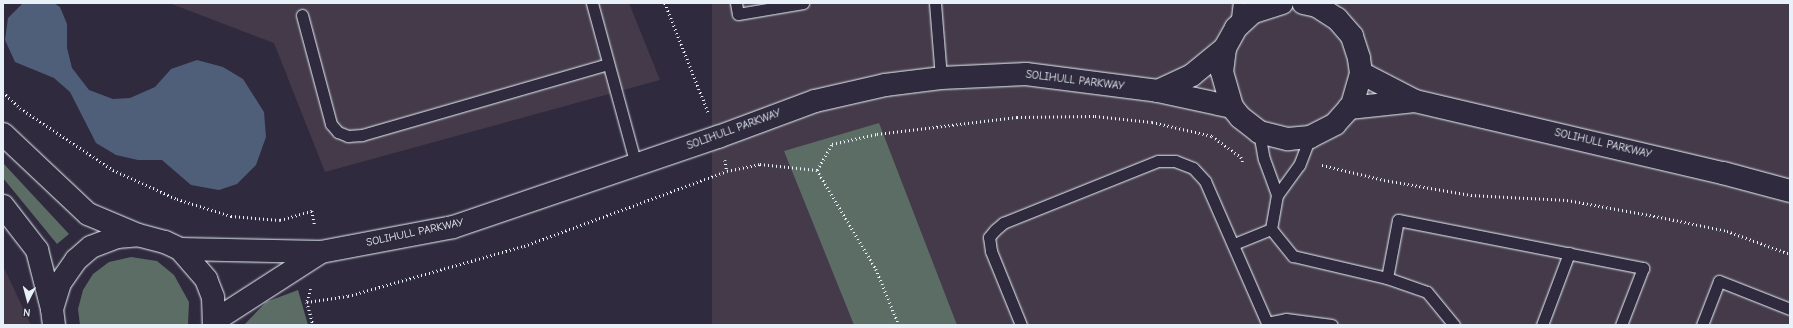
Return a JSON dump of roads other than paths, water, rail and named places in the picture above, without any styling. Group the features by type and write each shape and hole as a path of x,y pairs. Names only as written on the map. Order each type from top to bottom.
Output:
{"street":[{"path":"1277,3 1252,13 1236,28 1226,48 1222,72 1232,107 1259,132 1288,139 1310,137 1326,130 1349,108 1361,73 1359,58 1352,36 1337,18 1318,6 1303,3"},
{"path":"1158,91 1192,75 1226,48"},
{"name":"SOLIHULL PARKWAY","path":"1361,73 1416,101 1700,167 1790,191"},
{"name":"SOLIHULL PARKWAY","path":"321,252 453,226 718,137 815,101 885,85 941,78 1026,74 1158,91 1232,107"},
{"name":"SOLIHULL PARKWAY","path":"1349,108 1416,101"},
{"path":"3,134 88,214 138,235 165,242 180,250 206,279 213,297 214,323"},
{"path":"3,206 36,250 53,317"},
{"path":"53,317 60,283 76,260 91,247 117,237 138,235"},
{"path":"180,250 321,252"},
{"path":"214,323 321,252"}],"lane":[{"path":"592,3 636,165"},
{"path":"736,3 738,14 803,3"},
{"path":"935,3 941,78"},
{"path":"1236,28 1239,3"},
{"path":"302,15 331,124 338,132 348,136 362,135 608,64"},
{"path":"1259,132 1264,158 1276,195 1271,229 1293,256 1387,278 1428,292 1454,325"},
{"path":"1276,195 1299,164 1310,137"},
{"path":"1021,325 991,251 989,237 992,233 1003,223 1158,161 1175,161 1193,168 1205,181 1234,244 1267,324 1286,319 1332,325"},
{"path":"1387,278 1398,220 1642,268 1621,325"},
{"path":"1234,244 1271,229"},
{"path":"1542,325 1569,253"},
{"path":"1702,325 1719,281 1790,310"}],"water":[{"path":"23,3 54,3 60,7 67,24 67,48 72,68 89,90 113,99 130,98 155,87 171,69 197,60 223,67 243,79 264,112 266,137 256,165 237,184 219,190 191,185 162,160 138,160 116,155 96,143 70,92 54,78 15,62 5,40 8,18"}]}
